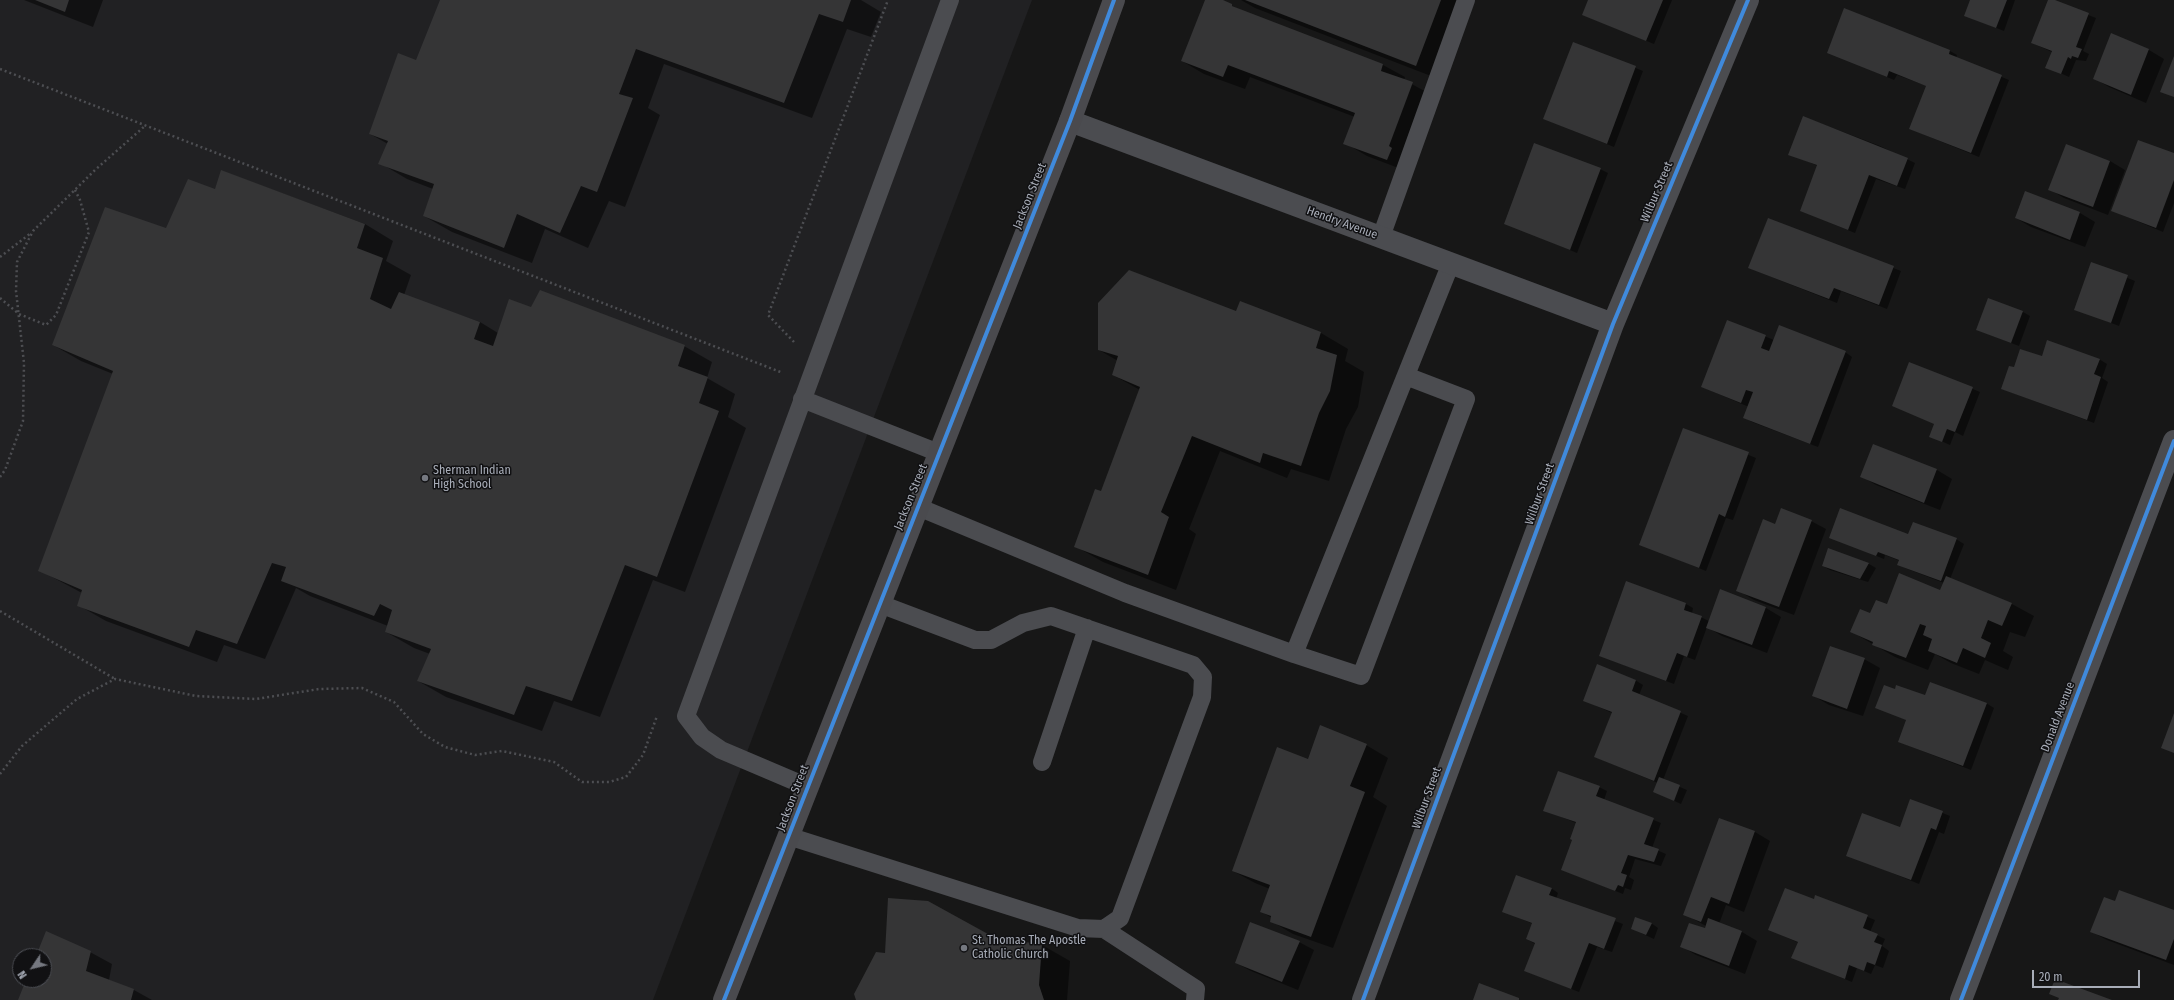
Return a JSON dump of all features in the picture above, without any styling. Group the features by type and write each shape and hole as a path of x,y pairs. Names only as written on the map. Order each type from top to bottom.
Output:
{"street":[{"name":"Jackson Street","path":"724,1000 1070,121 1114,0"},
{"name":"Wilbur Street","path":"1363,1000 1613,324 1748,0"},
{"name":"Hendry Avenue","path":"1070,121 1613,324"},
{"name":"Donald Avenue","path":"1961,1000 2174,441"}],"lane":[{"path":"808,787 721,750 702,737 686,716 950,0"},
{"path":"1381,238 1466,0"},
{"path":"1294,654 1452,263"},
{"path":"918,507 1125,593 1294,654 1361,676 1466,399 1406,376"},
{"path":"802,399 939,453"},
{"path":"880,604 975,640 991,640 1023,623 1051,616 1193,665 1203,677 1202,697 1120,918 1104,929"},
{"path":"1042,762 1087,628"},
{"path":"788,836 1078,928 1104,929 1196,989 1195,1000"}],"path":[{"path":"795,343 768,315 888,0"},
{"path":"0,69 783,373"},
{"path":"0,257 33,231 146,125"},
{"path":"0,298 19,314 46,325 56,315 89,232 80,200 75,190"},
{"path":"0,477 5,470 23,422 24,363 16,291 17,262 33,231"},
{"path":"780,380 786,365"},
{"path":"0,611 115,679 196,696 256,699 320,688 362,688 394,702 423,734 445,746 475,755 502,751 554,762 582,782 608,782 626,777 643,755 660,710"},
{"path":"0,774 22,746 77,699 115,679"}],"shaded area":[{"name":"Sherman Indian High School","path":"0,0 1032,0 653,1000 0,1000"}],"building":[{"path":"35,0 69,0 65,12"},
{"path":"440,0 851,0 843,22 819,14 784,103 636,49 619,94 633,98 597,192 581,186 560,233 517,214 504,248 423,216 434,184 378,164 388,141 369,134 398,53 416,60"},
{"path":"1205,0 1223,0 1232,4 1232,6 1383,64 1381,71 1413,82 1389,146 1392,148 1387,160 1343,144 1355,113 1228,65 1223,77 1181,61"},
{"path":"1245,0 1441,0 1416,66"},
{"path":"1588,0 1663,0 1646,41 1582,15"},
{"path":"1970,0 2007,0 1996,28 1964,16"},
{"path":"2048,0 2055,0 2089,13 2076,47 2082,49 2078,58 2072,56 2071,59 2068,57 2061,74 2045,68 2052,51 2031,43"},
{"path":"1844,8 1950,50 1949,54 2002,75 1971,153 1909,129 1926,86 1889,71 1887,77 1827,53"},
{"path":"2111,33 2149,49 2131,95 2093,79"},
{"path":"1573,42 1636,66 1607,144 1543,119"},
{"path":"2174,56 2174,97 2160,92"},
{"path":"1803,116 1908,158 1897,186 1869,175 1848,230 1800,211 1817,165 1788,155"},
{"path":"2138,140 2174,153 2174,180 2156,228 2111,211"},
{"path":"1534,143 1601,168 1570,250 1504,224"},
{"path":"2066,144 2110,161 2093,207 2048,190"},
{"path":"221,170 365,224 357,248 383,258 370,299 391,309 399,292 480,322 474,339 493,346 509,299 531,307 540,290 685,345 678,366 708,377 699,403 719,411 657,577 625,565 572,701 526,686 514,715 417,681 431,649 385,632 392,610 380,604 374,616 281,581 286,567 272,563 237,644 196,630 189,647 77,606 82,590 38,571 113,371 52,345 105,207 166,228 188,179 215,189"},
{"path":"2025,191 2080,212 2070,240 2015,218"},
{"path":"1768,218 1894,266 1879,305 1834,288 1829,299 1748,268"},
{"path":"2091,262 2128,275 2111,323 2074,310"},
{"path":"1129,270 1236,311 1240,301 1321,332 1316,348 1337,355 1330,391 1319,413 1301,466 1263,453 1260,463 1192,436 1161,512 1169,517 1148,575 1074,547 1095,489 1101,491 1140,387 1112,375 1118,356 1098,350 1098,303"},
{"path":"1988,298 2023,311 2011,343 1976,330"},
{"path":"1727,320 1766,335 1761,348 1769,351 1779,325 1846,351 1810,444 1743,418 1753,392 1746,390 1741,403 1701,387"},
{"path":"2047,340 2100,359 2094,374 2101,377 2087,420 2001,389 2009,366 2014,367 2020,349 2042,356"},
{"path":"1909,362 1973,387 1955,432 1947,429 1942,442 1929,437 1934,424 1892,406"},
{"path":"1683,428 1749,452 1725,517 1719,514 1699,568 1639,545"},
{"path":"1873,444 1937,469 1924,503 1860,477"},
{"path":"1781,508 1812,520 1779,607 1736,591 1763,519 1775,524"},
{"path":"1840,508 1908,534 1913,522 1957,538 1941,581 1897,565 1899,560 1878,552 1876,556 1829,538"},
{"path":"1828,548 1869,563 1860,579 1822,566"},
{"path":"1899,573 1940,590 1946,576 2012,603 2002,626 1988,620 1981,638 1991,643 1985,658 1963,648 1957,663 1928,651 1932,639 1923,635 1926,626 1920,624 1906,658 1872,645 1873,642 1850,632 1860,609 1870,613 1876,600 1887,604"},
{"path":"1626,581 1686,603 1684,610 1702,616 1687,657 1677,653 1666,681 1599,656"},
{"path":"1720,589 1766,607 1752,645 1706,628"},
{"path":"1830,646 1865,658 1847,709 1812,696"},
{"path":"1597,664 1636,680 1632,691 1681,711 1654,781 1594,757 1612,712 1583,701"},
{"path":"1930,682 1987,703 1963,766 1898,742 1906,720 1875,708 1884,685 1895,689 1896,685 1925,695"},
{"path":"2174,713 2174,753 2161,748"},
{"path":"1320,725 1367,744 1350,786 1365,792 1311,937 1270,922 1271,916 1260,912 1270,885 1232,871 1277,747 1308,759"},
{"path":"1558,771 1600,786 1596,796 1654,818 1644,844 1659,849 1654,862 1628,855 1621,873 1627,875 1623,887 1618,885 1615,891 1561,870 1572,840 1570,839 1576,822 1543,811"},
{"path":"1659,777 1680,785 1674,801 1653,792"},
{"path":"1910,799 1943,811 1936,830 1931,828 1911,880 1846,856 1862,813 1900,827"},
{"path":"1719,818 1755,831 1729,904 1711,897 1701,922 1683,915"},
{"path":"1516,875 1552,888 1549,895 1616,918 1604,949 1589,943 1571,989 1524,971 1535,943 1526,939 1532,923 1502,912"},
{"path":"1785,888 1814,899 1815,895 1868,915 1863,928 1878,934 1874,942 1882,945 1875,965 1867,962 1864,971 1849,965 1845,979 1791,958 1798,942 1768,930"},
{"path":"2119,890 2174,910 2174,939 2166,960 2090,932 2104,897 2115,901"},
{"name":"St. Thomas The Apostle Catholic Church","path":"888,898 928,901 997,939 1042,944 1039,985 1044,1000 856,1000 854,994 876,952 885,953"},
{"path":"1635,917 1652,923 1646,935 1631,929"},
{"path":"1708,918 1742,931 1729,966 1680,947 1689,923 1705,928"},
{"path":"1250,922 1300,941 1282,982 1235,963"},
{"path":"46,931 91,951 86,971 134,989 131,1000 18,1000 23,988 52,988 52,948 39,948"},
{"path":"2055,979 2112,1000 2058,1000 2059,998 2049,994"},
{"path":"1479,983 1519,998 1519,1000 1473,1000"}],"cycle path":[{"path":"724,1000 1070,121 1114,0"},
{"path":"1363,1000 1613,324 1748,0"},
{"path":"1961,1000 2174,441"}],"place":[{"name":"Sherman Indian High School","path":"425,478"},
{"name":"St. Thomas The Apostle Catholic Church","path":"964,948"}]}
